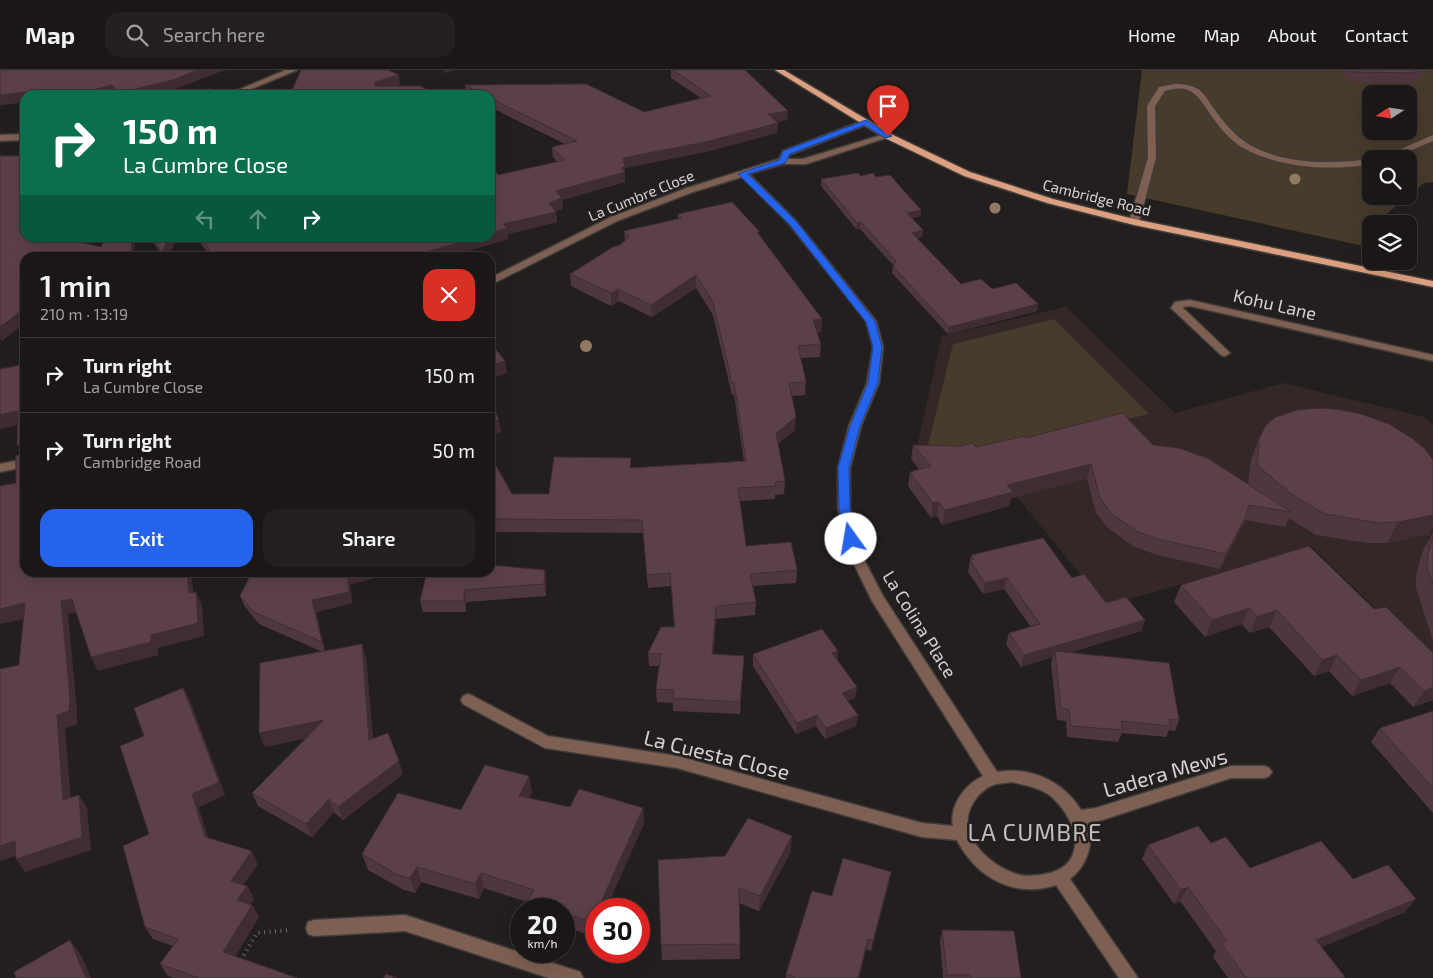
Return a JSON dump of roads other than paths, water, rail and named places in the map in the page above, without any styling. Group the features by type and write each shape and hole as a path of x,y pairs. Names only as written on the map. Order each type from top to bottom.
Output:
{"main road":[{"name":"Cambridge Road","path":"779,70 888,136 967,174 1050,200 1134,222 1433,284"}],"street":[{"path":"243,90 293,70"},
{"path":"1134,222 1152,158 1151,106 1162,89 1178,85 1196,91 1227,130 1246,146 1275,158 1307,165 1362,163"},
{"name":"La Cumbre Close","path":"782,161 786,153 866,122"},
{"path":"0,138 20,136"},
{"name":"La Cumbre Close","path":"495,279 614,219 690,190 782,161 803,162 888,136"},
{"path":"1404,150 1433,138"},
{"name":"La Colina Place","path":"742,174 793,223 871,321 878,347 873,383 855,426 844,468 844,508 855,554 877,598 993,779"},
{"name":"Kohu Lane","path":"1225,353 1176,308 1179,304 1190,303 1433,358"},
{"path":"0,468 20,464"},
{"name":"La Cuesta Close","path":"468,700 545,742 677,762 922,830 962,834"},
{"name":"Ladera Mews","path":"1078,817 1096,815 1231,772 1264,772"},
{"path":"1012,776 1032,779 1050,788 1061,797 1078,817 1083,837 1079,858 1072,869 1059,877 1042,882 1022,883 1001,876 984,866 969,851 962,834 960,816 965,800 977,787 993,779 1012,776"},
{"path":"1059,877 1130,978"},
{"path":"314,928 405,923 574,978"}],"district":[{"name":"LA CUMBRE","path":"1035,831"}]}
